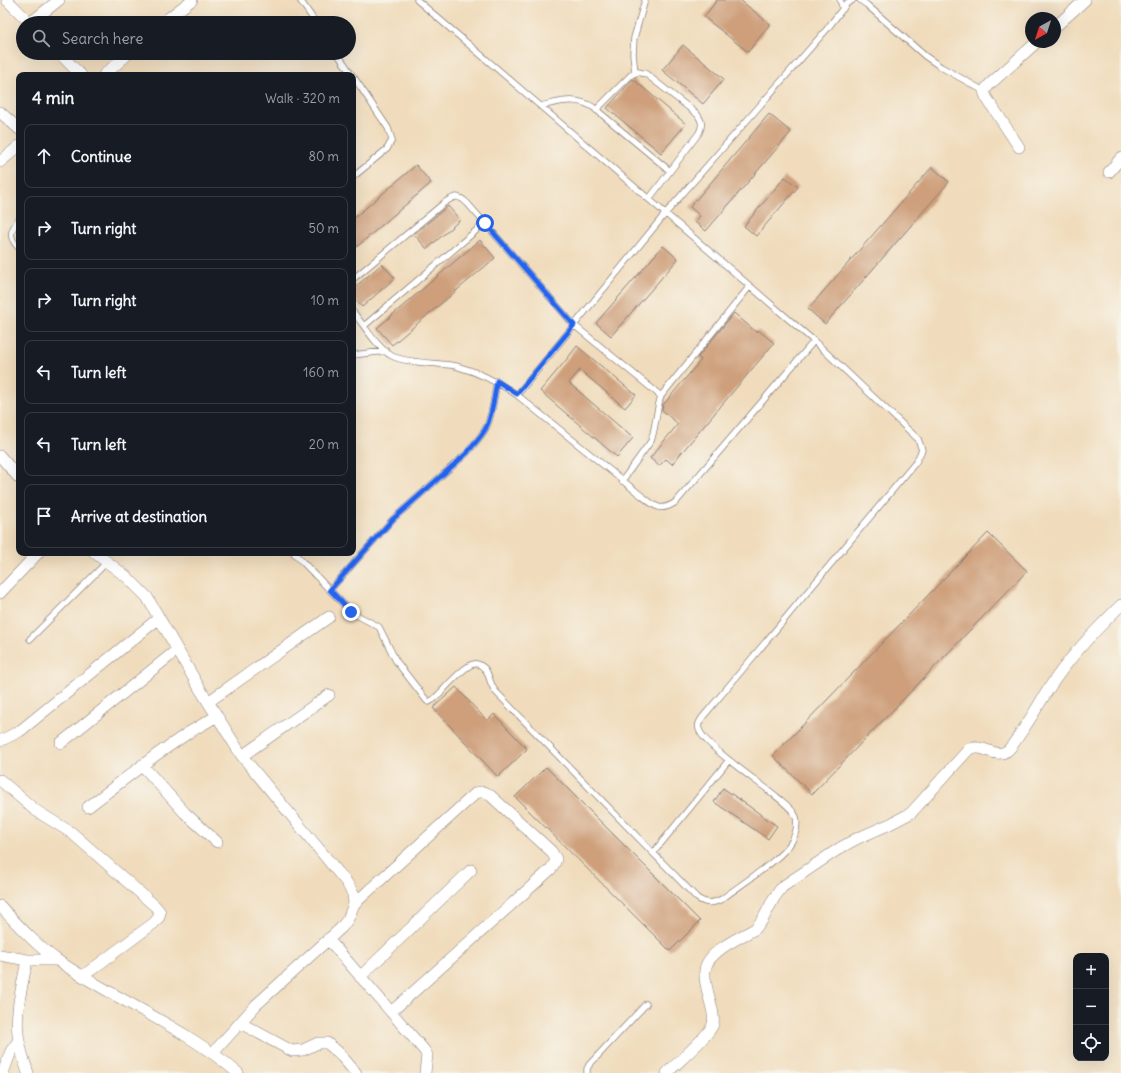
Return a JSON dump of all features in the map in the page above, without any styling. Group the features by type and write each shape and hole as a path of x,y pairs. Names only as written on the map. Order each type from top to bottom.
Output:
{"street":[{"path":"7,0 23,16"},
{"path":"39,16 59,0"},
{"path":"171,16 192,0"},
{"path":"1061,22 1085,0"},
{"path":"1019,147 986,97 984,91 1030,48"},
{"path":"66,60 78,72"},
{"path":"107,72 121,60"},
{"path":"0,112 16,126"},
{"path":"0,162 16,149"},
{"path":"1109,172 1121,158"},
{"path":"0,456 16,475"},
{"path":"2,588 35,556"},
{"path":"99,556 139,588 147,598 208,702 242,756 347,884 353,894 354,904"},
{"path":"667,1073 706,1034 713,1024 705,969 706,964 716,952 760,925 777,893 786,885 840,848 896,821 910,812 969,749 977,747 999,753 1003,753 1009,749 1031,718 1048,689 1072,657 1091,634 1121,605"},
{"path":"208,702 329,617"},
{"path":"0,741 20,731 159,618"},
{"path":"61,743 177,650"},
{"path":"242,756 329,695"},
{"path":"88,807 142,766 217,716"},
{"path":"142,766 185,813 217,842"},
{"path":"0,780 36,810 72,833 160,912 159,917 154,923 83,976"},
{"path":"213,1053 271,990 348,919 354,904 476,794 480,792 487,793 551,851 556,859 551,869 391,1012"},
{"path":"360,977 471,870"},
{"path":"0,906 56,960 213,1053 238,1073"},
{"path":"328,939 426,1053 427,1058 425,1073"},
{"path":"0,955 26,960 56,960"},
{"path":"26,960 18,1022 19,1040 28,1073"},
{"path":"240,1023 292,1051 303,1050 318,1043 327,1043 338,1052 356,1073"},
{"path":"3,1073 11,1051 19,1040"}],"lane":[{"path":"300,0 311,16"},
{"path":"297,556 351,612 378,627 396,661 426,701 431,701 434,699 468,667 475,664 482,666 496,692 697,898 706,903 711,903 722,899 778,857 786,849 796,832 796,817 791,809 783,802 711,746 698,729 699,724 702,718 916,462 922,450 918,439 814,341 417,0"},
{"path":"635,73 633,54 634,38 645,0"},
{"path":"840,0 843,8"},
{"path":"517,394 666,214 802,59 847,3 853,0"},
{"path":"860,0 925,56 941,67 984,91"},
{"path":"342,60 350,72"},
{"path":"596,110 635,73 638,72 646,74 697,114 702,123 699,133 649,199"},
{"path":"356,80 388,128 392,140 387,150 356,175"},
{"path":"540,106 572,100 586,103 670,171"},
{"path":"356,276 444,203 453,197 460,197 464,199 574,325 661,396"},
{"path":"16,223 12,229 11,234 16,245"},
{"path":"364,326 485,223"},
{"path":"622,481 651,441 654,434 658,405 661,396 750,286"},
{"path":"356,316 392,356 455,366 497,381 517,394 622,481 658,507 664,508 676,502 814,341"},
{"path":"356,355 386,350"},
{"path":"330,590 393,519 467,453 486,428 497,381"},
{"path":"30,639 107,562"},
{"path":"653,853 729,760"},
{"path":"587,1073 589,1065 646,1004"}],"building":[{"path":"717,0 740,0 770,24 748,52 704,17"},
{"path":"683,45 724,79 703,104 662,70"},
{"path":"633,79 686,124 661,153 607,108"},
{"path":"769,114 791,132 706,231 695,222 700,216 690,207"},
{"path":"416,165 431,183 356,247 356,216"},
{"path":"932,167 949,182 825,324 808,309"},
{"path":"785,177 798,187 756,236 744,226"},
{"path":"448,206 460,220 427,249 414,234"},
{"path":"480,240 495,258 392,345 377,328"},
{"path":"663,246 678,259 611,336 596,323"},
{"path":"382,264 395,278 362,307 356,300 356,286"},
{"path":"734,313 756,332 758,330 774,343 672,464 666,459 659,466 650,458 678,424 662,410 663,405 701,360 698,357"},
{"path":"577,346 636,395 625,408 580,370 569,383 633,438 617,457 540,391"},
{"path":"988,533 1027,571 812,794 773,756"},
{"path":"456,687 487,721 494,714 527,749 498,777 433,708"},
{"path":"546,767 700,921 670,951 515,797"},
{"path":"723,788 777,826 768,839 714,802"}],"route":[{"path":"351,612 330,590 393,519 467,453 486,428 497,381 517,394 574,325 485,223"}]}
